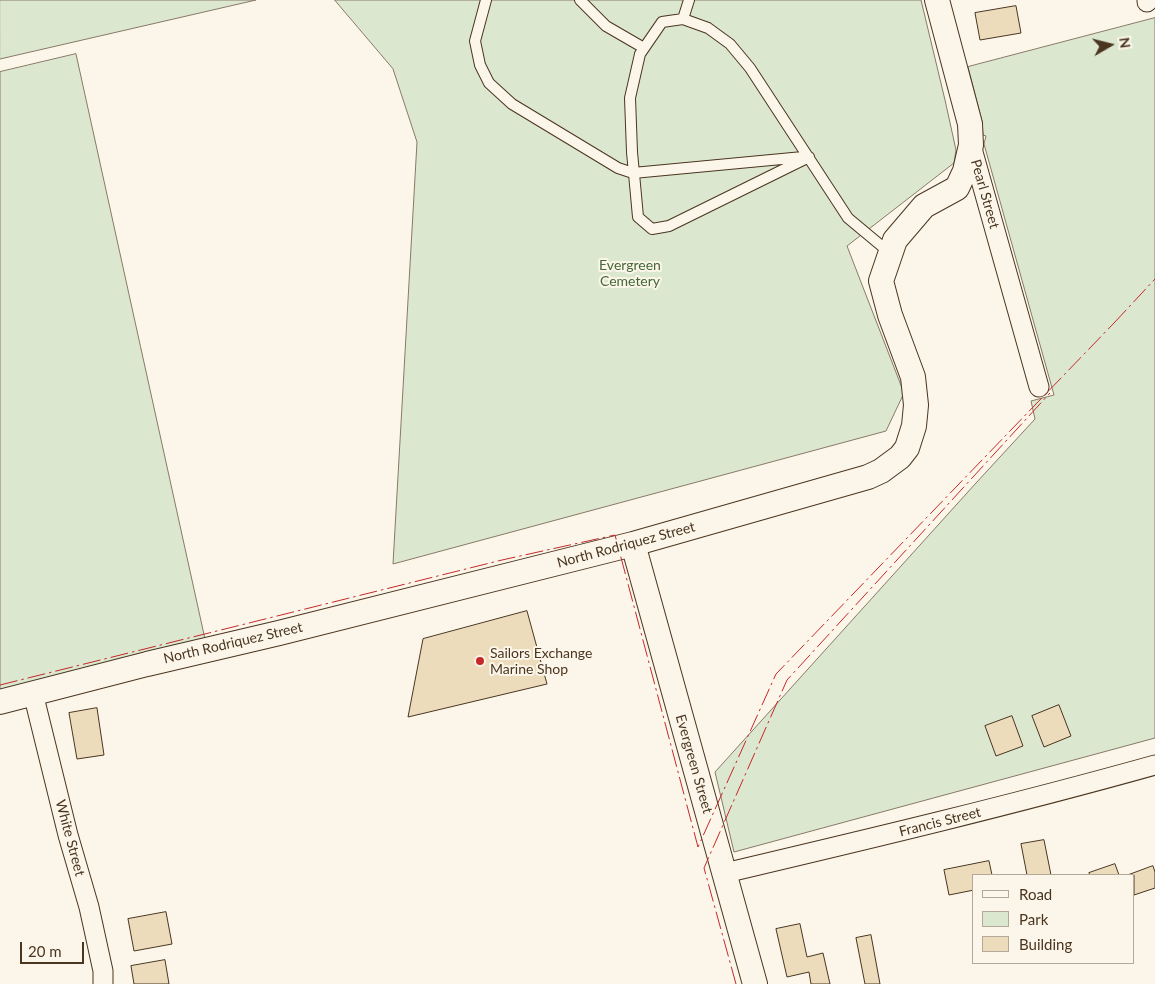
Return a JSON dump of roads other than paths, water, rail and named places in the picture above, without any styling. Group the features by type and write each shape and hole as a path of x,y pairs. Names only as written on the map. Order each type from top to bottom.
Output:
{"street":[{"name":"Pearl Street","path":"937,0 970,124 971,145 1039,387"},
{"name":"North Rodriquez Street","path":"0,702 633,544 868,477 881,471 900,457 907,448 914,426 916,405 913,377 890,315 881,281 895,240 924,206 957,188 965,171 971,145"},
{"name":"Evergreen Street","path":"633,544 755,984"},
{"name":"White Street","path":"33,693 68,835 89,907 103,971 103,984"},
{"name":"Francis Street","path":"724,873 924,826 1070,789 1155,765"}],"lane":[{"path":"486,0 475,41 480,65 489,83 512,104 618,168 633,173 809,157"},
{"path":"580,0 606,26 644,48"},
{"path":"683,19 690,0"},
{"path":"809,157 669,226 652,229 638,217 633,173 630,98 640,54 662,22 683,19 708,28 730,44 750,68 809,157 848,218 890,254"}],"place":[{"name":"Sailors Exchange Marine Shop","path":"480,661"}],"park label":[{"name":"Evergreen Cemetery","path":"630,274"}]}
